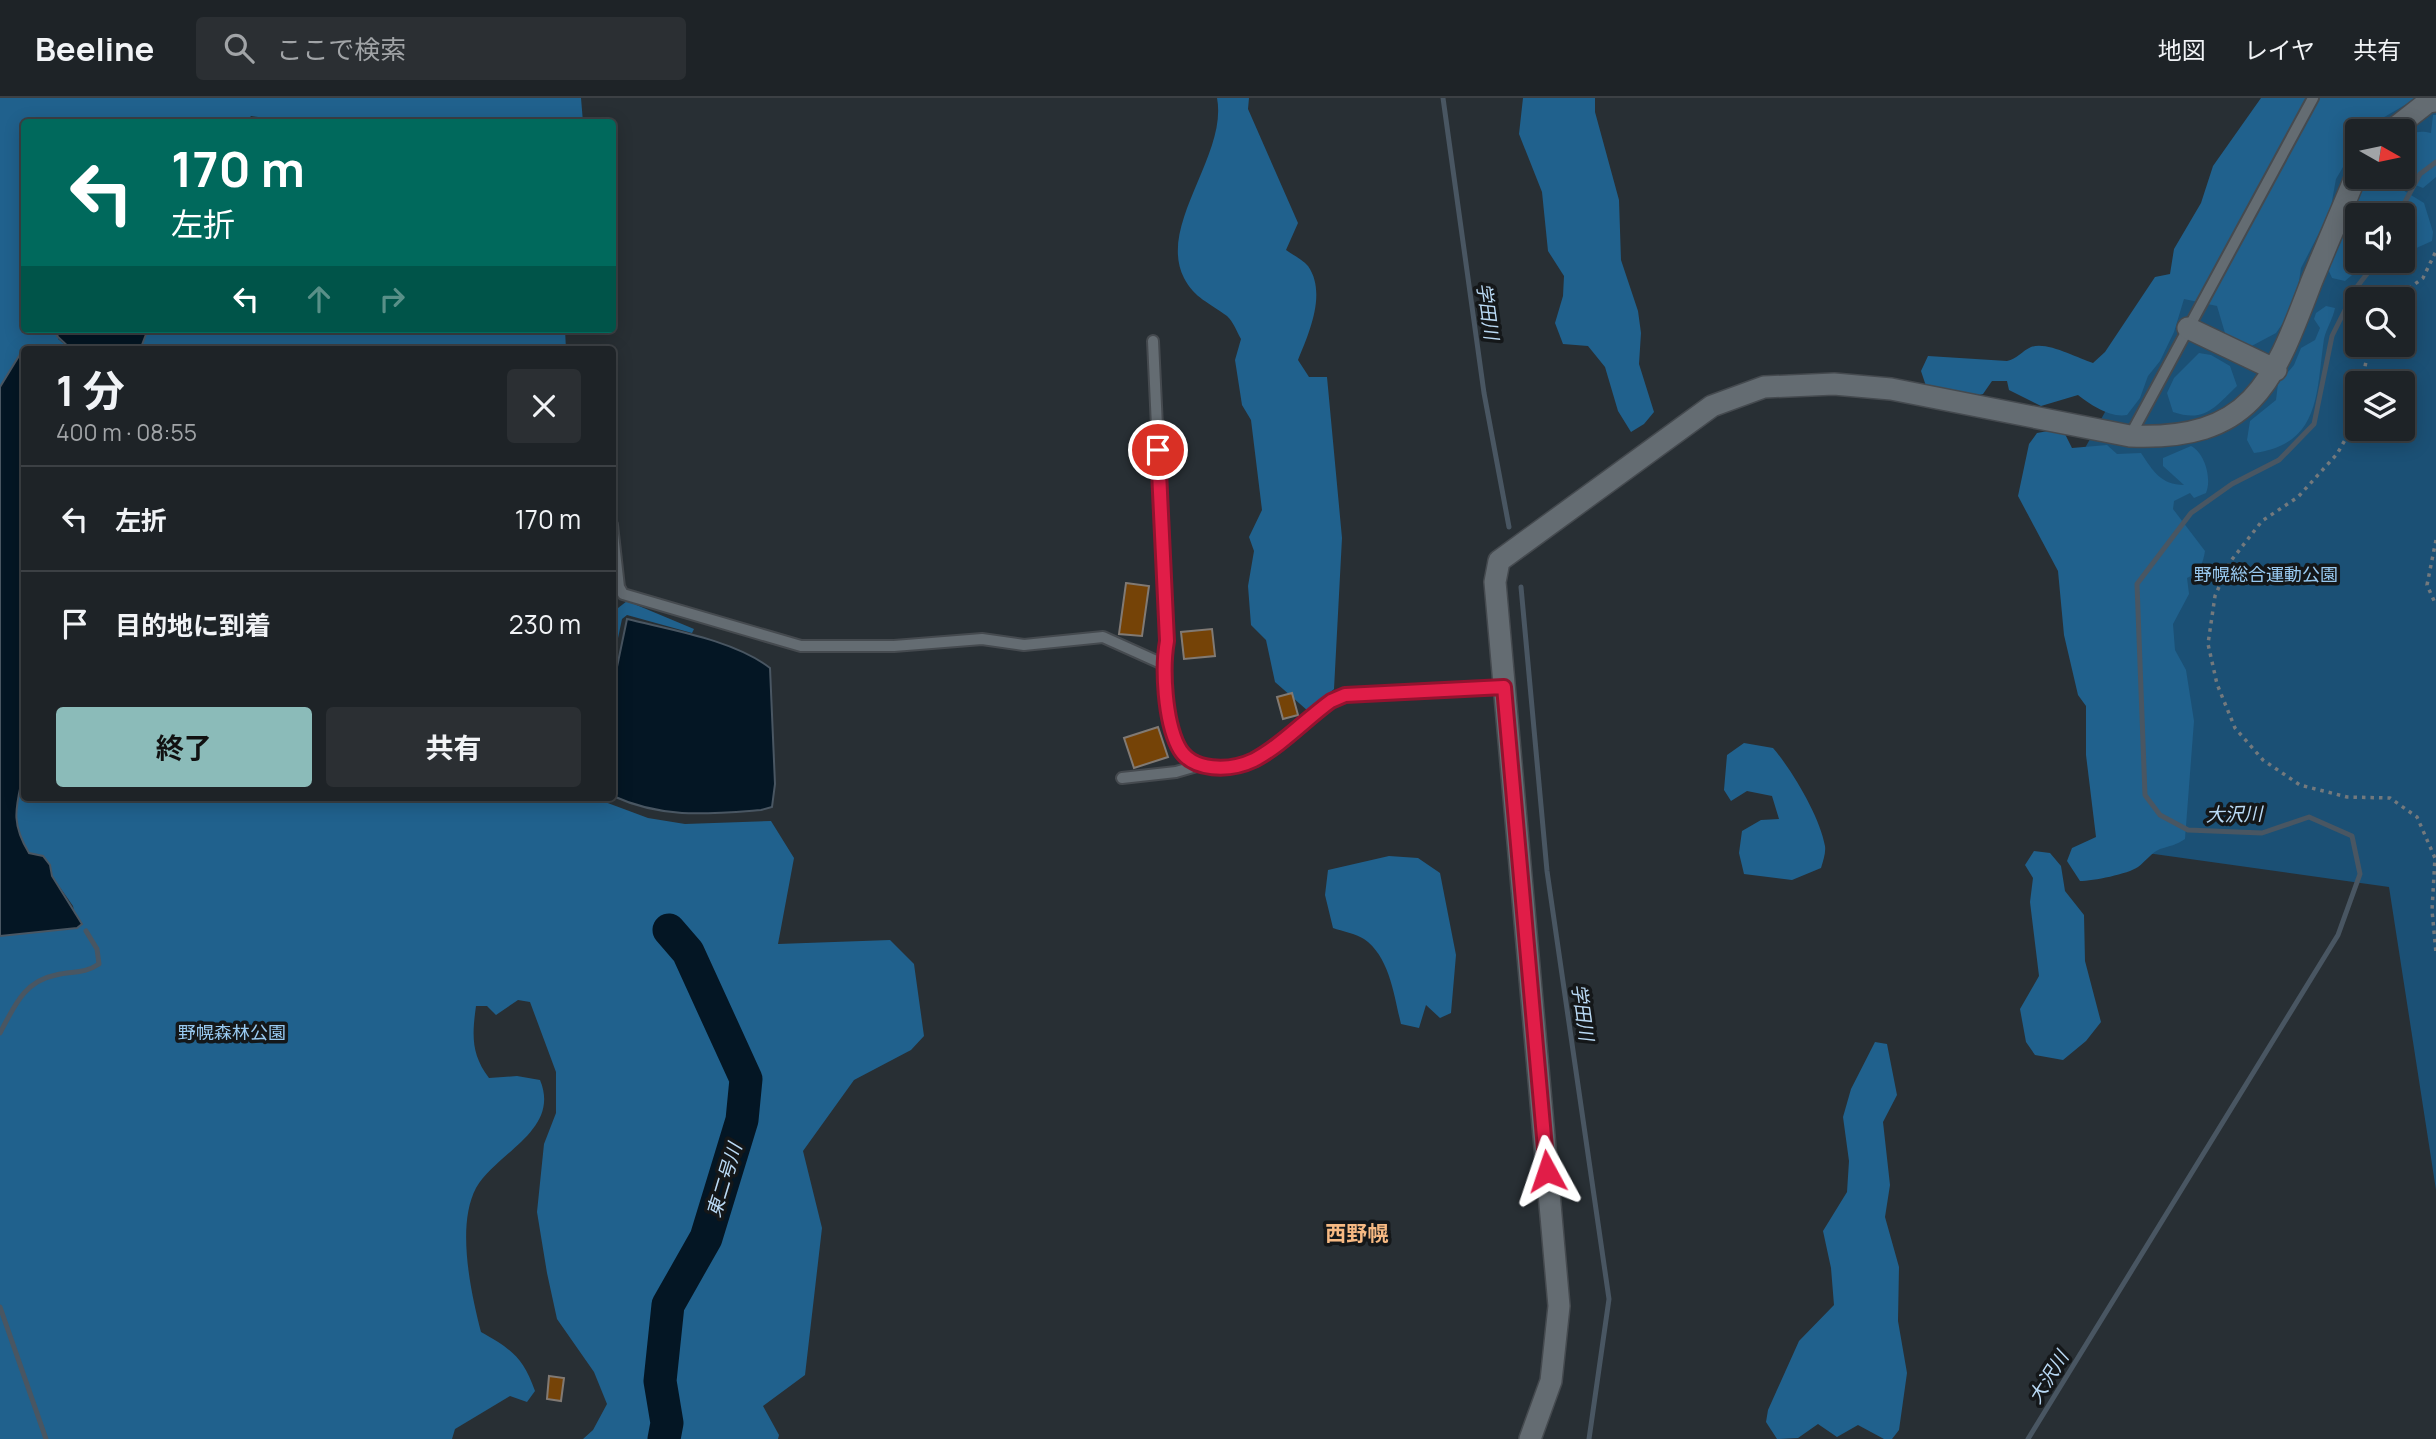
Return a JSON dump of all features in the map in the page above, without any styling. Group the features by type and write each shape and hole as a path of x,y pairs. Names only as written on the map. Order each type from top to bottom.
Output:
{"street":[{"path":"2406,119 2428,102 2436,100"},
{"path":"1530,1439 1550,1381 1559,1306 1494,582 1499,561 1712,406 1764,387 1834,384 1891,389 2130,436 2165,438 2225,421 2248,403 2276,370 2350,189"},
{"path":"2188,328 2276,370"}],"lane":[{"path":"2130,436 2313,98"},
{"path":"1153,341 1167,641 1163,664 1173,732 1179,749 1200,765 1214,769 1255,759 1331,701 1345,695 1504,687"},
{"path":"616,560 619,587 623,594 697,613 786,644 894,646 982,639 1024,645 1103,637 1163,664"},
{"path":"1122,778 1176,772 1200,765"}],"path":[{"path":"2411,287 2423,278 2436,251"},
{"path":"2345,440 2337,454 2298,497 2262,521 2230,562 2215,596 2208,644 2217,684 2235,728 2263,760 2300,785 2347,797 2390,798 2417,817 2435,858 2432,910 2436,953"},
{"path":"2436,540 2427,586 2436,604"}],"green space":[{"path":"0,98 581,98 583,119 267,119 251,116 248,119 21,119 21,333 58,333 58,339 67,346 21,346 21,356 0,387"},
{"path":"1217,98 1249,98 1248,109 1298,223 1286,250 1308,266 1316,288 1314,313 1298,360 1309,377 1327,377 1342,538 1334,689 1308,711 1275,682 1266,640 1251,625 1248,586 1254,551 1249,537 1262,510 1251,420 1242,405 1235,360 1241,339 1229,318 1188,285 1178,257 1179,236 1185,213 1213,143 1218,120"},
{"path":"1523,98 1595,98 1595,112 1619,200 1621,260 1638,311 1641,333 1639,364 1654,412 1644,424 1631,432 1618,411 1605,367 1588,346 1563,344 1555,323 1563,296 1564,276 1548,251 1542,192 1519,134"},
{"path":"2261,98 2417,98 2381,119 2345,119 2345,164 2336,179 2330,212 2301,268 2295,306 2276,333 2246,349 2225,333 2217,306 2184,299 2174,332 2160,361 2148,376 2140,398 2127,415 2107,413 2078,395 2041,406 2009,390 2007,381 1992,381 1983,394 1972,397 1926,386 1921,371 1928,356 2007,361 2031,347 2045,346 2093,363 2105,352 2155,277 2170,274 2174,249 2201,203 2213,166"},
{"name":"野幌総合運動公園","path":"2280,98 2436,98 2436,1190 2389,887 2147,853 2085,448"},
{"path":"2433,115 2436,115 2436,177 2423,188 2415,185 2415,132 2431,133"},
{"path":"2360,189 2401,189 2424,203 2433,232 2432,241 2415,249 2415,203 2354,203"},
{"path":"2345,224 2345,273 2354,273 2345,281 2332,278 2327,267"},
{"path":"2326,306 2335,308 2324,339 2311,413 2292,439 2276,448 2254,453 2247,440 2250,421 2276,400 2278,384 2294,365 2301,348 2315,340 2320,328 2314,319 2316,313"},
{"path":"146,333 565,333 566,346 142,346"},
{"path":"2199,353 2211,355 2230,366 2237,386 2216,406 2202,414 2193,416 2173,412 2167,393 2174,378"},
{"path":"2048,431 2065,434 2072,448 2107,445 2117,454 2141,453 2163,480 2184,485 2163,466 2163,458 2191,446 2200,454 2208,474 2206,493 2194,498 2190,493 2174,501 2173,509 2205,551 2200,568 2187,578 2189,594 2173,624 2175,650 2186,670 2194,721 2185,839 2157,850 2133,870 2086,881 2080,881 2067,861 2072,848 2096,837 2086,755 2086,706 2078,695 2064,635 2058,571 2018,496 2029,444 2037,433"},
{"path":"627,601 694,629 692,633 627,615 622,619 616,648 616,610"},
{"path":"1744,743 1773,748 1796,781 1822,834 1825,849 1821,868 1792,880 1744,874 1739,853 1742,831 1761,820 1779,819 1772,796 1747,791 1731,801 1724,790 1727,755"},
{"name":"野幌森林公園","path":"21,784 21,801 604,801 648,818 685,824 771,821 794,858 778,944 890,940 914,964 924,1036 911,1050 854,1080 803,1151 822,1228 805,1375 763,1406 779,1435 778,1439 583,1439 593,1430 607,1404 594,1372 557,1319 537,1212 544,1144 556,1113 556,1072 530,1002 518,1000 496,1015 487,1006 476,1006 474,1044 479,1061 489,1078 517,1076 540,1080 544,1098 542,1113 535,1127 476,1188 470,1203 466,1240 473,1298 481,1332 508,1349 521,1362 535,1391 527,1402 510,1396 455,1429 452,1439 0,1439 0,936 77,928 73,906 52,876 50,865 43,856 29,853 23,841 17,821"},
{"path":"2034,851 2050,853 2061,866 2065,891 2084,915 2085,961 2101,1022 2086,1041 2063,1060 2035,1055 2026,1042 2020,1009 2039,976 2030,902 2033,878 2025,865"},
{"path":"1389,856 1418,858 1440,873 1456,955 1451,1013 1440,1018 1426,1005 1419,1028 1401,1024 1390,978 1373,947 1361,937 1333,928 1325,895 1328,870"},
{"path":"1875,1042 1887,1044 1897,1095 1883,1122 1890,1185 1885,1217 1899,1267 1898,1321 1907,1373 1899,1430 1892,1439 1884,1439 1858,1425 1837,1437 1818,1424 1798,1438 1777,1439 1766,1422 1768,1410 1799,1341 1834,1305 1831,1268 1823,1231 1847,1192 1849,1161 1843,1117 1851,1089"}],"shaded area":[{"path":"59,333 146,333 142,346 68,346 57,336"},
{"path":"21,353 21,784 17,821 29,853 43,856 50,865 52,876 82,924 77,928 0,936 0,387"},
{"path":"627,619 721,643 770,668 775,784 772,807 704,813 668,812 616,797 616,672"}],"building":[{"path":"1126,583 1149,586 1142,636 1119,634"},
{"path":"1212,629 1215,656 1184,659 1181,632"},
{"path":"1292,693 1298,715 1283,719 1277,697"},
{"path":"1158,727 1168,757 1134,768 1124,738"},
{"path":"549,1376 564,1378 561,1401 547,1399"}],"waterway":[{"name":"学田川","path":"1443,98 1484,393 1509,527"},
{"name":"大沢川","path":"2404,203 2420,174 2436,162"},
{"name":"大沢川","path":"2028,1439 2338,935 2360,874 2352,836 2309,817 2262,833 2188,830 2160,815 2145,795 2137,584 2191,513 2232,484 2279,460 2314,424 2332,336 2356,288 2368,273"},
{"name":"学田川","path":"1521,587 1547,871 1609,1299 1589,1439"},
{"name":"東二号川","path":"664,1439 667,1423 660,1381 668,1305 706,1238 742,1120 746,1079 688,952 669,930"},
{"path":"0,1033 21,996 36,983 45,978 78,972 99,964 97,949 86,931"},
{"path":"0,1307 46,1439"}],"district":[{"name":"西野幌","path":"1357,1233"}],"route":[{"path":"1158,450 1167,641 1163,664 1173,732 1179,749 1200,765 1214,769 1255,759 1331,701 1345,695 1504,687 1547,1171"}]}
